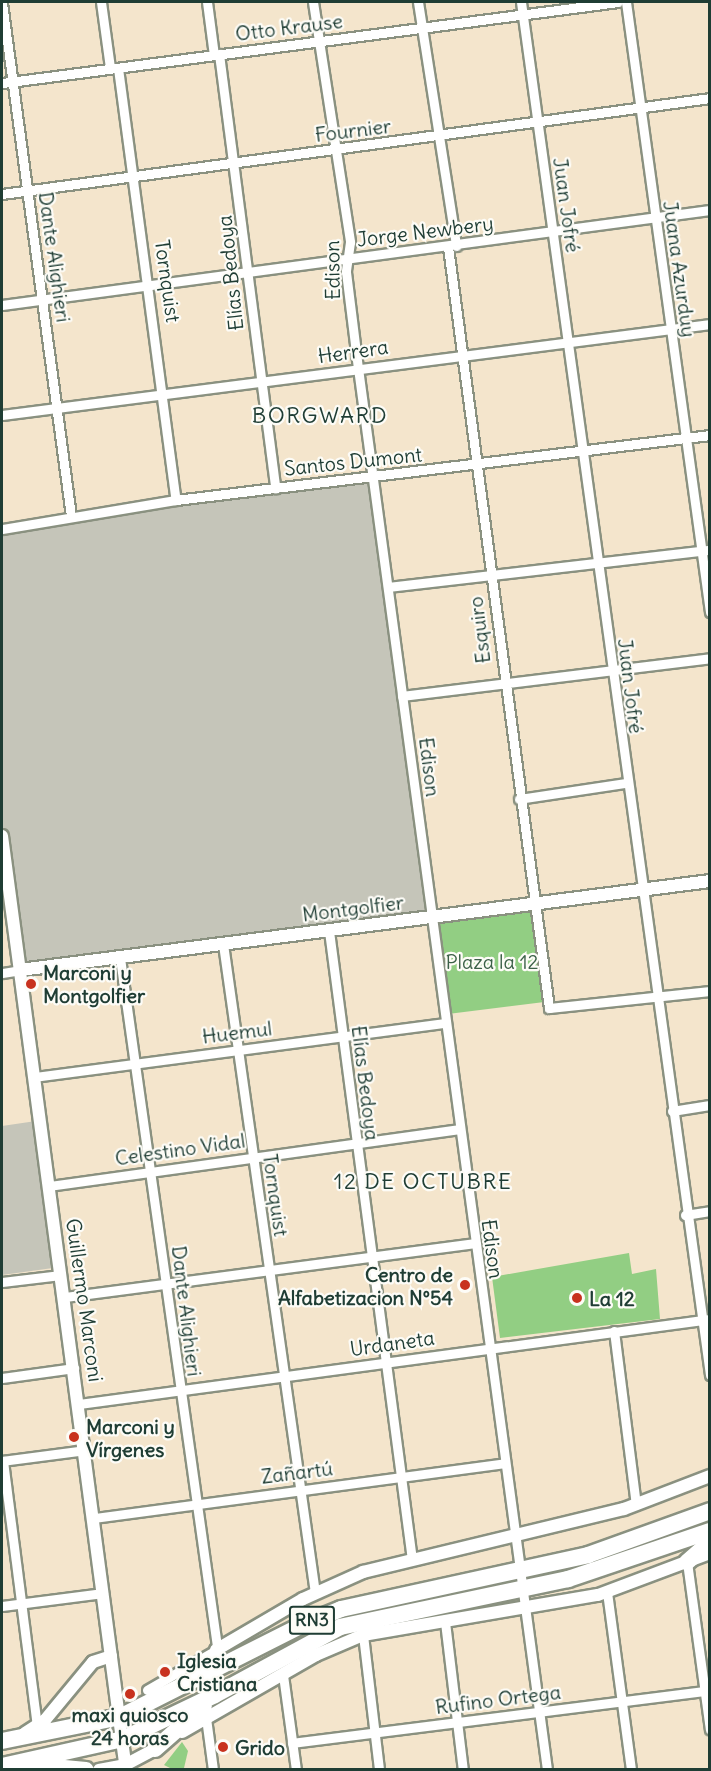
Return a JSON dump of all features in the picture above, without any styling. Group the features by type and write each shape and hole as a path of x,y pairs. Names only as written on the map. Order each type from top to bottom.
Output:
{"highway":[{"name":"RN3","path":"8,1740 120,1717 341,1609 588,1555 705,1510"},
{"name":"RN3","path":"2,1766 123,1739 232,1687 340,1627 524,1588 635,1560 710,1531"},
{"path":"687,1562 710,1542"},
{"path":"155,1749 232,1687"},
{"name":"RN3","path":"2,1766 86,1770"}],"street":[{"name":"Tornquist","path":"101,2 135,176 176,500"},
{"name":"Elías Bedoya","path":"207,2 235,164 275,488"},
{"name":"Edison","path":"313,2 338,150 350,242 347,259 358,368 372,478 488,1348 524,1588"},
{"name":"Esquiro","path":"418,2 440,137 462,354 503,683 549,1008 655,998"},
{"name":"Juan Jofré","path":"521,2 685,1215 706,1319 710,1375"},
{"name":"Otto Krause","path":"2,83 618,2"},
{"name":"Juana Azurduy","path":"626,2 669,327 705,551 710,612"},
{"name":"Dante Alighieri","path":"2,3 71,516"},
{"name":"Fournier","path":"2,194 537,124 710,98"},
{"name":"Jorge Newbery","path":"2,305 452,247 710,210"},
{"name":"Herrera","path":"2,415 566,340 710,324"},
{"name":"Santos Dumont","path":"2,529 176,500 372,478 710,435"},
{"path":"388,587 705,551"},
{"path":"402,696 710,658"},
{"path":"519,799 626,783"},
{"name":"Guillermo Marconi","path":"2,842 65,1297 126,1768"},
{"name":"Montgolfier","path":"2,973 710,881"},
{"name":"Elías Bedoya","path":"329,931 370,1258 412,1560"},
{"name":"Tornquist","path":"223,945 298,1490 315,1593"},
{"name":"Dante Alighieri","path":"120,958 195,1504 220,1668"},
{"path":"655,998 710,991"},
{"name":"Huemul","path":"34,1077 444,1023"},
{"path":"672,1111 710,1105"},
{"name":"Celestino Vidal","path":"49,1186 252,1156 459,1130"},
{"path":"685,1215 710,1211"},
{"path":"65,1297 269,1272 475,1243"},
{"path":"2,1282 61,1275"},
{"name":"Urdaneta","path":"79,1404 706,1319"},
{"path":"614,1331 636,1505"},
{"path":"2,1378 74,1368"},
{"path":"38,1727 2,1461 85,1450"},
{"name":"Zañartú","path":"94,1518 504,1463"},
{"path":"147,1690 315,1593 363,1572 517,1538 636,1505 710,1476"},
{"path":"99,1770 126,1768 326,1649 363,1635 607,1592 710,1554"},
{"path":"687,1562 707,1690 710,1729"},
{"path":"524,1588 547,1770"},
{"path":"607,1592 631,1770"},
{"path":"2,1606 103,1593"},
{"path":"445,1622 463,1770"},
{"path":"363,1635 379,1770"},
{"path":"8,1740 38,1727 93,1662 111,1656"},
{"path":"283,1675 296,1770"},
{"name":"Rufino Ortega","path":"292,1743 707,1690"},
{"path":"207,1718 213,1770"}],"shaded area":[{"path":"372,478 431,918 20,970 2,836 2,529 71,516"},
{"path":"36,1121 56,1264 53,1268 2,1275 2,1126"}],"green space":[{"name":"Plaza la 12","path":"531,910 542,1002 450,1014 439,921"},
{"name":"La 12","path":"629,1253 632,1274 656,1269 660,1319 500,1338 492,1277"},
{"path":"182,1742 188,1751 184,1768 172,1769 164,1765"}],"place":[{"name":"Marconi y Montgolfier","path":"31,984"},
{"name":"Centro de Alfabetizacion Nº54","path":"465,1285"},
{"name":"La 12","path":"577,1298"},
{"name":"Marconi y Vírgenes","path":"74,1437"},
{"name":"Iglesia Cristiana","path":"165,1672"},
{"name":"maxi quiosco 24 horas","path":"130,1694"},
{"name":"Grido","path":"223,1747"}],"district":[{"name":"BORGWARD","path":"320,416"},
{"name":"12 DE OCTUBRE","path":"423,1182"}]}
